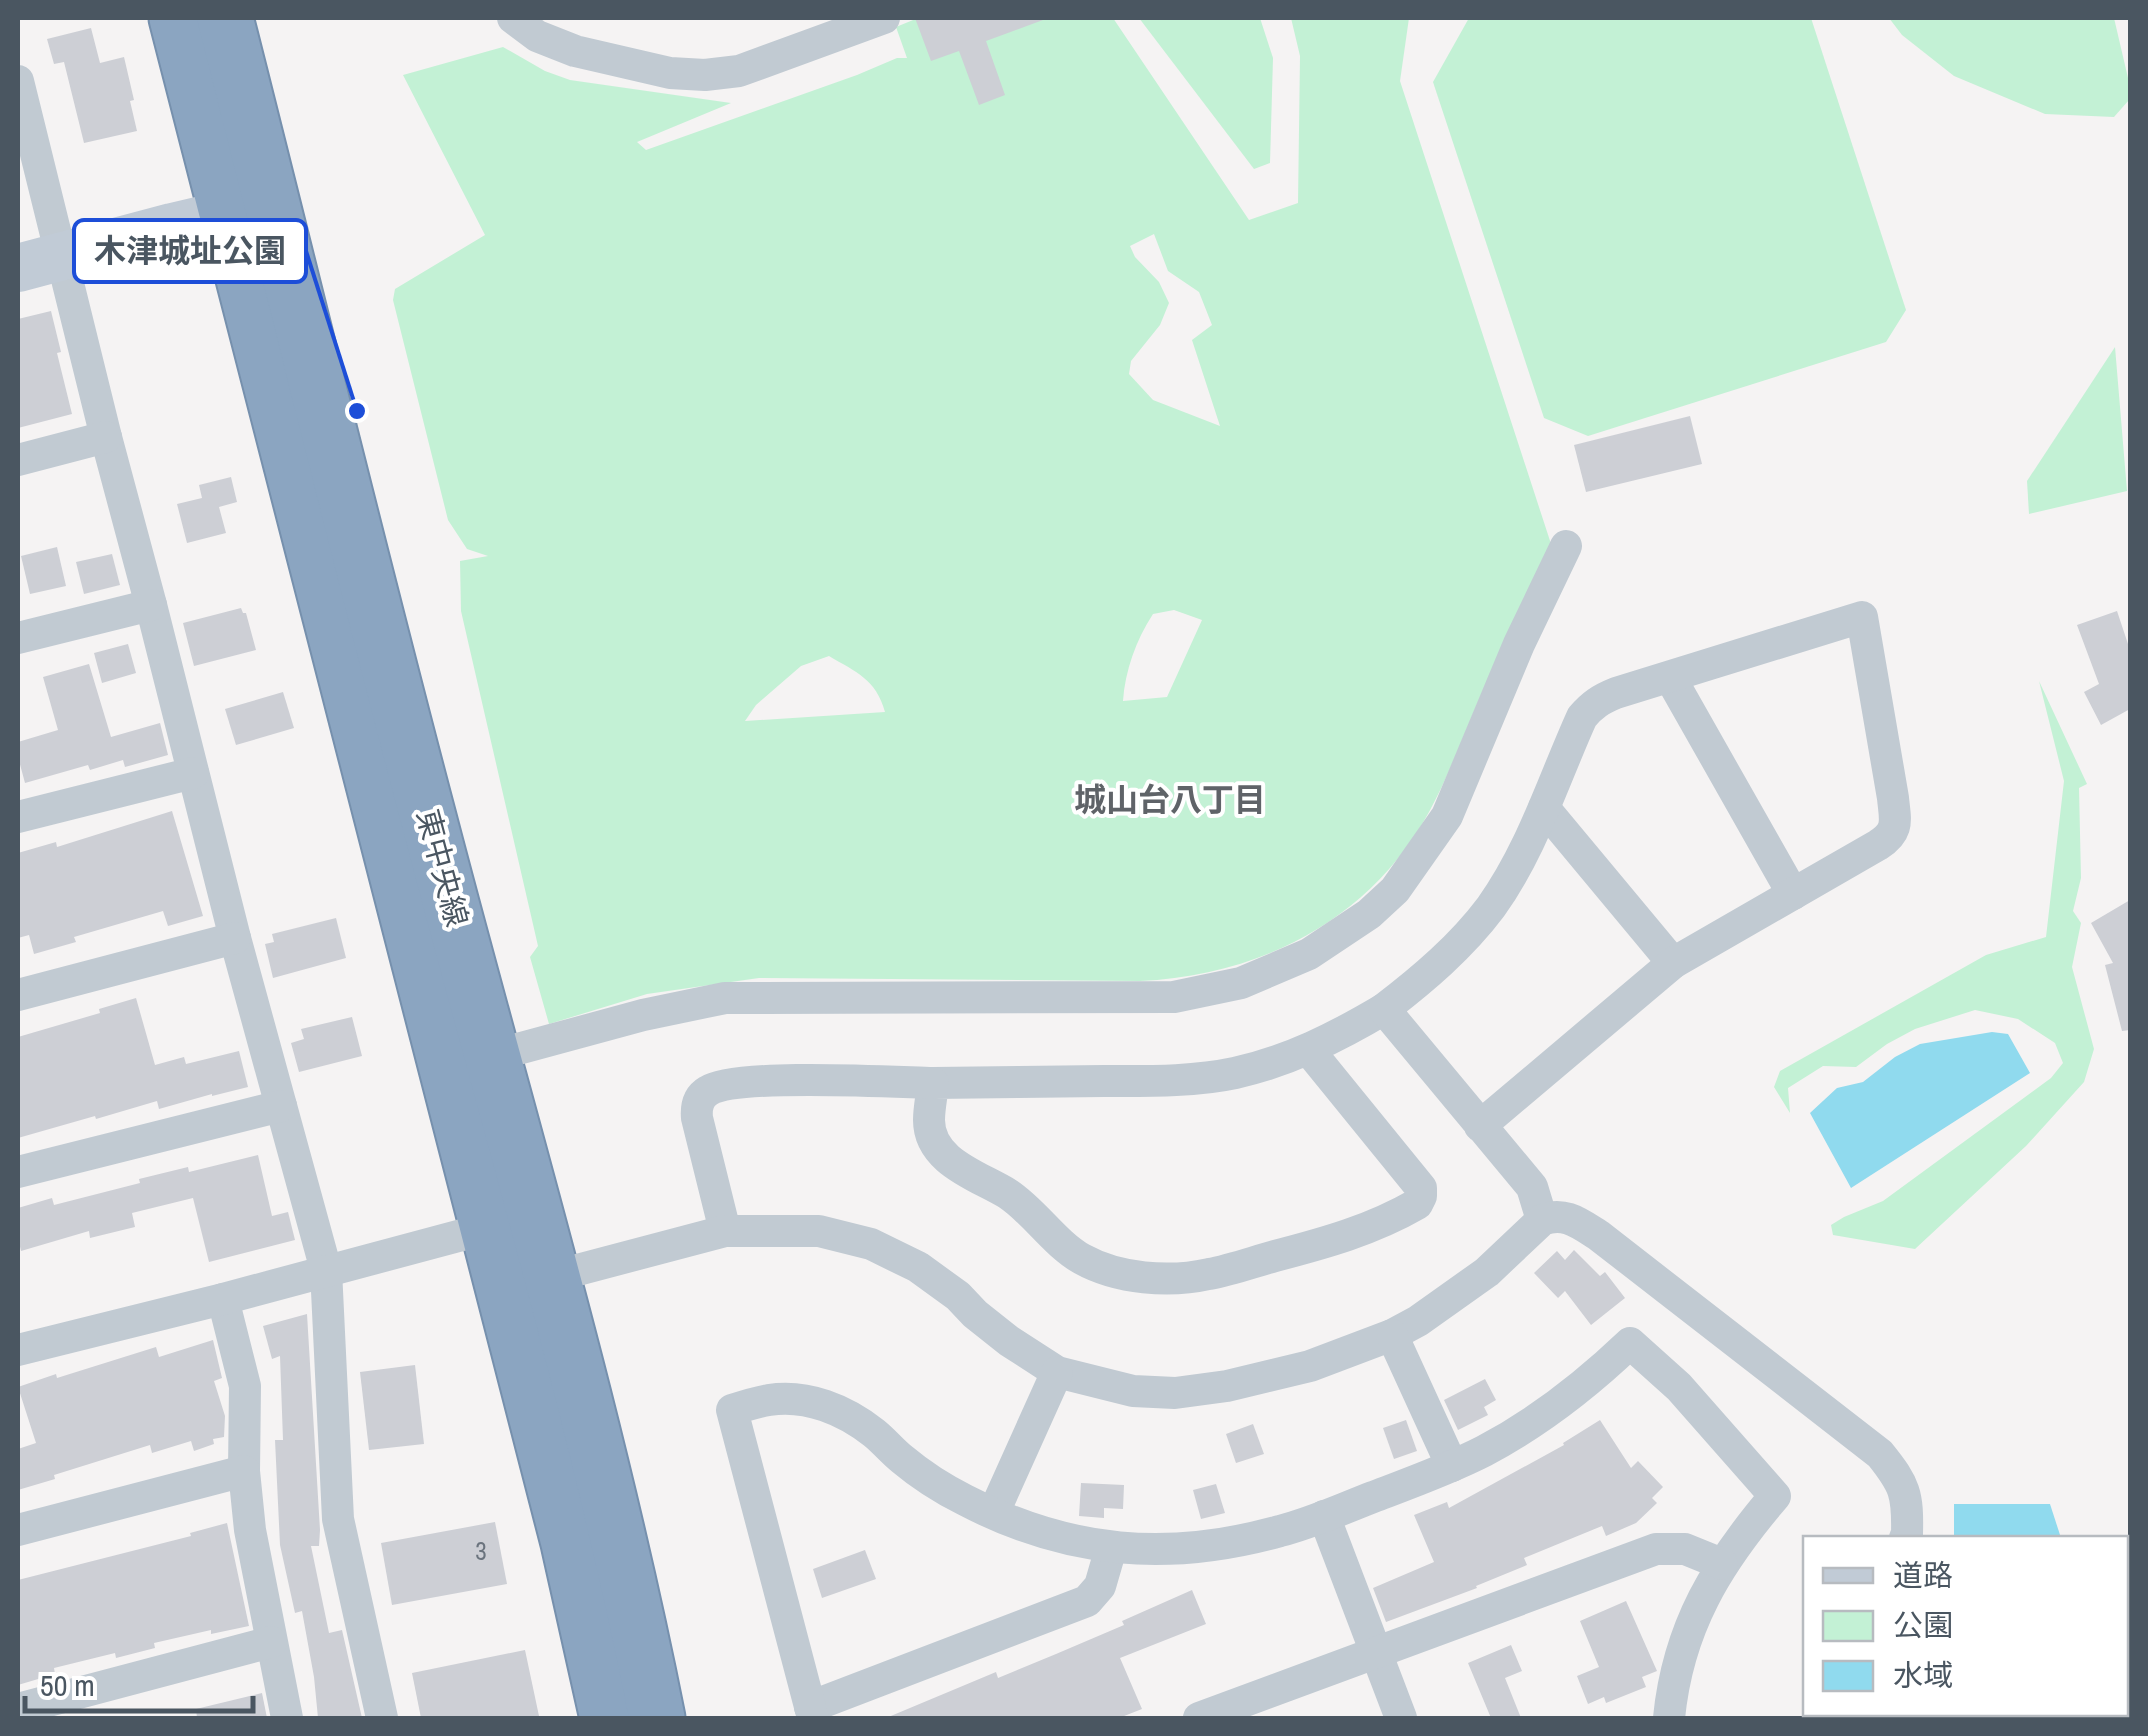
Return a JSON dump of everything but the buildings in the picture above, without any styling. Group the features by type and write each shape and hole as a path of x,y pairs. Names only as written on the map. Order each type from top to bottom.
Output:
{"highway":[{"name":"東中央線","path":"178,18 250,209 423,800 551,1278 634,1605 657,1718"},
{"name":"東中央線","path":"225,18 250,209 488,1228 569,1543 608,1718"}],"street":[{"path":"513,18 536,36 575,50 670,73 705,75 739,71 884,18"},
{"path":"18,81 40,262 106,438 152,605 234,938 326,1270 338,1519 382,1718"},
{"path":"40,262 250,209"},
{"path":"18,460 106,438"},
{"path":"492,1056 643,1015 726,998 1174,997 1241,984 1276,970 1324,945 1369,914 1395,890 1447,816 1519,644 1566,546"},
{"path":"18,638 152,605"},
{"path":"726,1231 697,1118 700,1099 711,1088 763,1081 1165,1080 1230,1074 1308,1049 1384,1009 1442,961 1492,906 1544,808 1582,717 1592,706 1616,693 1862,617 1893,798 1892,834 1674,963 1480,1126"},
{"path":"1670,678 1793,894"},
{"path":"18,817 193,772"},
{"path":"1544,808 1674,963"},
{"path":"18,995 234,938"},
{"path":"1384,1009 1532,1187 1542,1220"},
{"path":"934,1083 930,1133 946,1158 1011,1196 1080,1258 1140,1276 1205,1275 1344,1238 1417,1204 1420,1188 1308,1049"},
{"path":"18,1172 281,1106"},
{"path":"551,1278 726,1231 819,1231 871,1244 918,1266 1009,1341 1057,1372 1133,1391 1175,1393 1201,1391 1310,1366 1392,1335 1474,1282 1542,1220 1550,1216 1569,1218 1593,1232 1880,1454 1899,1478 1908,1502 1906,1536"},
{"path":"18,1350 488,1228"},
{"path":"223,1299 245,1386 244,1471 250,1530 287,1718"},
{"path":"1392,1335 1452,1466"},
{"path":"1111,1548 1100,1586 1087,1600 811,1713 732,1410 770,1399 793,1399 836,1409 873,1432 921,1473 968,1502 1020,1524 1111,1548 1174,1550 1285,1530 1452,1466 1538,1418 1598,1373 1630,1343 1679,1387 1776,1496 1722,1564 1700,1602 1683,1644 1668,1718"},
{"path":"994,1512 1057,1372"},
{"path":"18,1530 244,1471"},
{"path":"1324,1516 1401,1718"},
{"path":"1199,1718 1656,1549 1685,1548 1722,1564"},
{"path":"18,1709 271,1642"}],"green space":[{"path":"918,18 1113,18 1249,220 1298,203 1300,56 1291,18 1409,18 1400,81 1553,550 1494,666 1438,794 1404,850 1375,884 1343,912 1268,954 1227,967 1140,981 759,978 647,994 549,1024 530,957 538,946 461,611 460,561 488,556 467,549 448,520 393,300 395,289 485,235 403,75 503,47 570,80 731,103 637,142 646,150 897,58 907,58 896,27","holes":["1154,234 1168,271 1199,292 1212,325 1192,340 1220,426 1153,400 1129,374 1131,361 1160,325 1169,303 1159,282 1135,257 1130,246","1174,610 1202,620 1167,697 1123,701 1132,656 1153,614","829,656 870,684 885,712 745,721 756,705 801,666"]},
{"path":"1139,18 1260,18 1273,58 1270,163 1254,169"},
{"path":"1469,18 1811,18 1906,310 1886,342 1588,436 1544,418 1433,82"},
{"path":"1889,18 2114,18 2129,100 2114,117 2045,114 1954,76 1902,35"},
{"path":"2115,347 2127,491 2029,514 2027,481"},
{"path":"2039,681 2087,784 2079,788 2081,878 2073,911 2081,923 2072,967 2094,1049 2084,1082 2026,1146 1915,1249 1833,1235 1831,1225 1883,1201 2051,1078 2063,1063 2055,1043 2018,1019 1975,1010 1915,1029 1856,1067 1823,1066 1788,1088 1790,1113 1774,1087 1780,1071 1986,955 2046,937 2064,781"}],"water":[{"path":"1992,1032 2008,1034 2030,1073 1851,1188 1810,1113 1837,1088 1863,1082 1895,1057 1920,1044"},
{"path":"1954,1504 2050,1504 2060,1536 1954,1536"}],"place":[{"name":"木津城址公園","path":"357,411"}],"district":[{"name":"城山台八丁目","path":"1170,800"}]}
